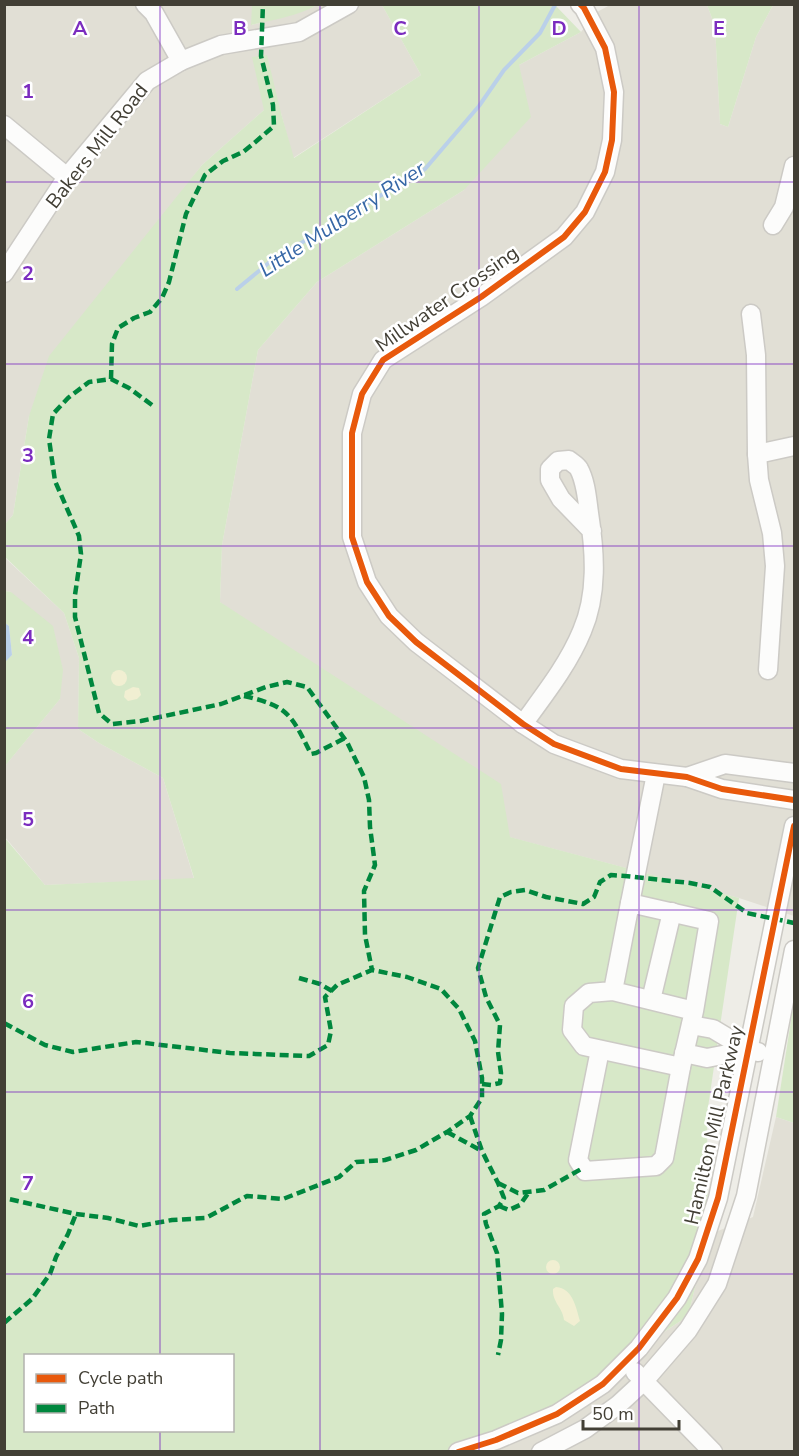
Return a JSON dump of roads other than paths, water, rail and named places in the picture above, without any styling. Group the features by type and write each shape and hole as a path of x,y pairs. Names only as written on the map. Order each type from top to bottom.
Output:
{"street":[{"path":"145,4 154,13 181,61"},
{"name":"Bakers Mill Road","path":"4,273 67,177 147,81 181,61 221,45 299,32 349,4"},
{"name":"Millwater Crossing","path":"580,4 605,48 614,92 612,140 605,172 585,212 564,237 481,297 382,360 362,394 352,432 352,537 367,582 389,616 416,642 523,724 554,744 621,769 687,777 722,789 795,800"},
{"path":"4,125 67,177"},
{"path":"773,225 784,207 795,166"},
{"path":"751,314 756,355 759,480 772,532 775,566 768,670"},
{"path":"757,454 795,446"},
{"path":"523,724 569,659 583,630 591,601 594,570 592,531"},
{"name":"Millwater Crossing","path":"687,777 725,764 795,773"},
{"path":"613,991 656,774"},
{"name":"Hamilton Mill Parkway","path":"458,1452 496,1440 557,1414 603,1384 639,1348 676,1298 698,1259 718,1198 795,826"},
{"path":"600,1050 578,1160 585,1171 656,1166 664,1158 709,921 630,903"},
{"path":"651,1000 672,912"},
{"path":"541,1452 585,1429 618,1405 644,1381 688,1330 717,1284 746,1196 795,950"},
{"path":"748,1050 683,1060 584,1046 572,1030 574,1006 589,993 613,991 651,1000 714,1029 748,1050 774,1055"},
{"path":"625,1362 713,1452"}],"water":[{"path":"5,623 9,626 12,655 5,662"}],"waterway":[{"name":"Little Mulberry River","path":"237,289 271,261 425,169 479,106 504,70 540,33 555,5"}]}
